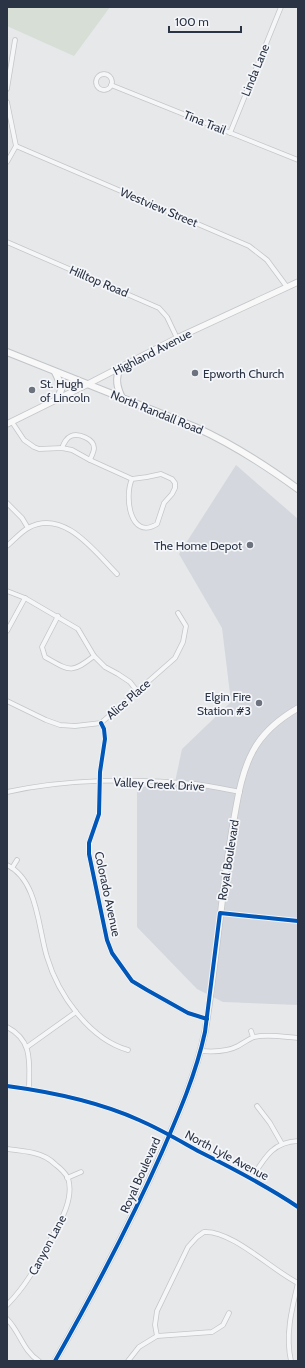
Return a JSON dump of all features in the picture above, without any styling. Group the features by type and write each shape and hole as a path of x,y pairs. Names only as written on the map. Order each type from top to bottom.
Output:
{"main road":[{"name":"North Randall Road","path":"7,352 224,440 267,466 298,489"},
{"path":"120,368 116,375 118,389 122,398"},
{"path":"55,372 62,387 58,399"}],"street":[{"name":"Linda Lane","path":"230,133 281,7"},
{"path":"7,89 15,40"},
{"name":"Tina Trail","path":"111,85 298,160"},
{"path":"7,102 16,146 7,162"},
{"name":"Westview Street","path":"16,146 249,246 268,260 287,287"},
{"name":"Hilltop Road","path":"7,242 159,308 167,317 177,338"},
{"name":"Highland Avenue","path":"9,423 177,338 298,282"},
{"path":"9,423 24,440 34,447 62,448 75,452 132,479 161,474 170,477 175,483 175,490 166,500 162,508 159,522 152,527 143,527 136,522 130,513 128,494 132,479"},
{"path":"62,448 67,439 72,436 78,436 88,440 93,443 94,447 90,460"},
{"path":"7,503 22,518 28,528"},
{"path":"7,546 28,528 49,524 61,525 71,530 84,540 117,574"},
{"path":"7,591 25,598 78,629 94,656 104,667 130,682 137,691"},
{"path":"7,631 25,598"},
{"name":"Alice Place","path":"7,701 46,720 60,725 75,726 101,723 175,658 183,642 186,626 178,613"},
{"path":"58,616 42,647 45,657 67,668 73,669 80,668 94,656"},
{"name":"Royal Boulevard","path":"55,1361 122,1239 190,1084 201,1050 207,1019 227,856 247,764 258,742 284,716 298,708"},
{"name":"Colorado Avenue","path":"101,723 104,729 105,739 101,761 99,814 89,843 89,854 107,940 112,953 132,981 188,1013 207,1019"},
{"name":"Valley Creek Drive","path":"7,792 62,784 100,781 195,784 240,792"},
{"path":"12,868 17,860"},
{"path":"7,865 20,876 31,893 47,958 62,991 70,1004 76,1012 100,1035 112,1044 128,1050"},
{"path":"220,913 298,921"},
{"path":"27,1047 76,1012"},
{"path":"7,1027 20,1037 27,1047 30,1066 29,1089"},
{"path":"251,1031 253,1037"},
{"path":"201,1050 217,1052 226,1051 235,1048 253,1037 279,1036 298,1038"},
{"name":"North Lyle Avenue","path":"7,1086 68,1097 107,1108 138,1120 169,1134 252,1178 298,1207"},
{"path":"257,1106 270,1123 282,1144"},
{"path":"252,1178 269,1153 282,1144 298,1141"},
{"path":"7,1149 44,1156 59,1167 67,1178 81,1172"},
{"name":"Canyon Lane","path":"7,1305 26,1283 53,1235 68,1202 69,1186 67,1178"},
{"path":"157,1336 155,1324 156,1311 188,1247 204,1232 215,1233 237,1243 288,1278 298,1283 291,1310 288,1336 291,1361"},
{"path":"128,1361 138,1347 157,1336 212,1332 223,1325 229,1313"},
{"path":"7,1319 29,1352 39,1361"}],"shaded area":[{"path":"7,7 110,7 74,56 7,26"},
{"path":"236,465 298,519 298,1005 223,1002 197,989 137,927 137,788 175,782 182,749 231,702 222,628 179,554"}],"cycle path":[{"path":"101,723 104,729 105,739 100,772 99,814 89,843 89,854 107,940 112,953 132,981 188,1013 207,1019"},
{"path":"55,1361 98,1284 175,1123 197,1063 205,1032 220,913 298,921"},
{"path":"7,1086 74,1098 123,1113 155,1127 238,1171 298,1207"}],"place":[{"name":"Epworth Church","path":"195,373"},
{"name":"St. Hugh of Lincoln","path":"32,390"},
{"name":"The Home Depot","path":"250,545"},
{"name":"Elgin Fire Station #3","path":"259,703"}]}
